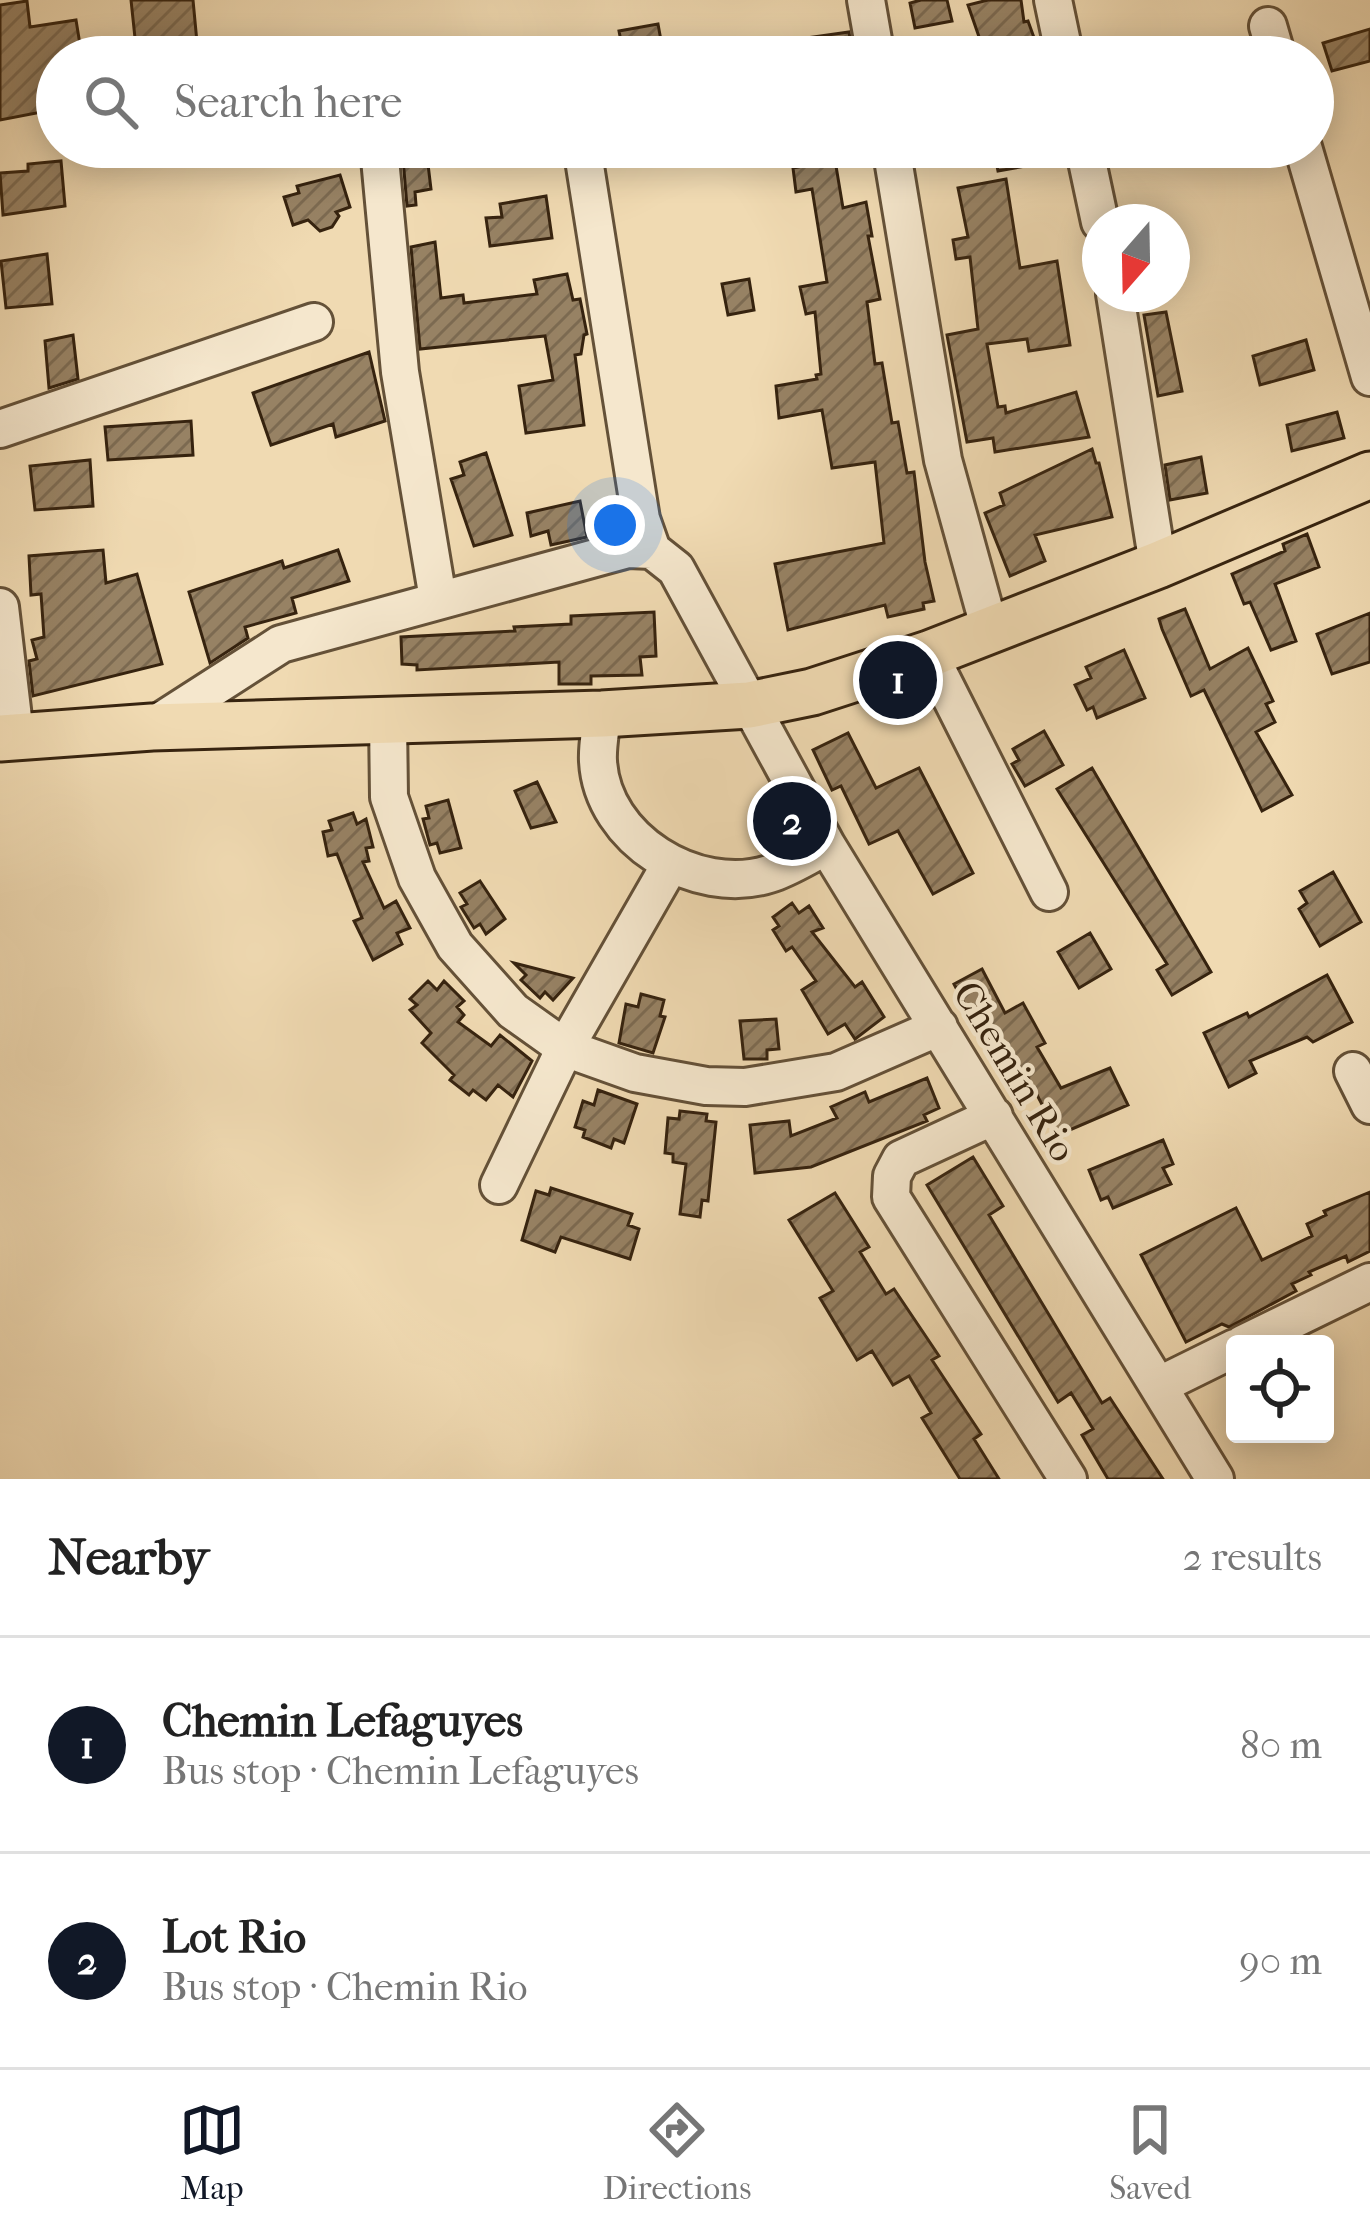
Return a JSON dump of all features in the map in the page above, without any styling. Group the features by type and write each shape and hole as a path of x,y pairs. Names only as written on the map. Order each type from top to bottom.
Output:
{"main road":[{"path":"7,737 152,727 749,705 812,692 928,653 1158,565 1370,475"}],"street":[{"path":"866,0 872,36"},
{"path":"1053,0 1061,36"},
{"path":"381,168 400,372 438,599"},
{"path":"152,727 280,644 628,549 652,550 641,519 586,168"},
{"path":"894,168 943,460 990,630"},
{"path":"1088,168 1096,204"},
{"path":"1309,168 1370,376"},
{"path":"1118,312 1158,565"},
{"path":"0,429 314,322"},
{"name":"Chemin Rio","path":"652,550 676,569 827,846 1215,1479"},
{"path":"0,607 7,737"},
{"path":"928,653 1049,892"},
{"path":"602,714 597,763 610,802 636,839 670,866 723,877 767,875 827,846"},
{"path":"388,720 389,797 417,878 469,962 513,1011 566,1048 635,1073 706,1087 745,1087 836,1072 939,1027"},
{"path":"499,1185 566,1048 670,866"},
{"path":"1353,1071 1370,1105"},
{"path":"994,1116 901,1159 892,1176 891,1197 1068,1479"},
{"path":"1262,1335 1370,1282"},
{"path":"1160,1385 1226,1352"}],"building":[{"path":"131,0 193,0 196,36 135,36"},
{"path":"947,0 952,21 915,28 910,3"},
{"path":"1021,0 1024,22 1028,21 1033,36 979,36 968,5"},
{"path":"27,1 30,27 76,20 79,36 36,36 36,113 0,120 0,5"},
{"path":"658,24 660,36 620,36 619,31"},
{"path":"1370,29 1370,61 1334,70 1334,40"},
{"path":"28,164 62,168 65,206 3,215 0,173 28,171"},
{"path":"404,168 428,168 431,189 415,192 416,205 407,206"},
{"path":"793,168 836,168 843,208 866,202 880,299 867,302 875,364 882,363 907,473 914,472 934,601 923,603 924,609 888,617 885,605 788,630 775,564 884,543 875,462 832,468 822,410 779,418 776,386 817,379 821,374 815,312 806,314 800,287 827,282 812,189 796,192"},
{"path":"340,175 350,207 336,212 339,216 332,227 320,231 308,220 293,225 284,197 299,193 297,186"},
{"path":"1006,179 1020,268 1057,261 1070,345 1029,351 1027,339 987,344 998,407 1005,406 1006,413 1076,392 1089,437 995,452 993,438 967,442 947,335 978,329 970,257 956,259 953,240 968,237 958,188"},
{"path":"546,196 552,238 490,246 486,218 502,217 500,204"},
{"path":"435,242 441,298 463,295 464,303 537,294 534,280 567,274 573,300 580,299 587,334 581,354 575,355 584,425 526,433 519,386 553,380 545,336 420,349 411,247"},
{"path":"47,254 52,304 6,308 1,261"},
{"path":"749,279 754,310 728,315 722,284"},
{"path":"1166,312 1182,391 1158,396 1144,315"},
{"path":"73,335 78,379 49,388 45,341"},
{"path":"1306,340 1314,370 1260,385 1253,356"},
{"path":"369,352 385,421 336,437 333,424 271,445 253,393"},
{"path":"1337,412 1344,438 1292,451 1287,425"},
{"path":"191,421 193,455 108,460 105,427"},
{"path":"1092,449 1112,517 1035,535 1045,561 1010,576 985,513 1004,505 1000,493"},
{"path":"486,453 512,535 474,546 451,479 464,475 460,462"},
{"path":"1201,457 1207,493 1170,500 1165,465"},
{"path":"90,460 93,506 35,510 30,466"},
{"path":"580,501 587,537 551,545 548,531 531,536 527,513"},
{"path":"1307,534 1319,567 1275,584 1296,641 1271,650 1232,574 1285,551 1283,544"},
{"path":"103,550 106,583 137,574 162,664 33,696 29,661 37,659 32,640 44,637 41,594 31,595 29,556"},
{"path":"338,550 349,581 292,598 296,613 245,627 248,638 210,663 189,592 282,561 284,568"},
{"path":"1185,609 1210,669 1248,648 1273,701 1266,704 1275,722 1256,732 1292,795 1262,811 1204,690 1191,696 1162,629 1159,619"},
{"path":"654,612 656,656 640,657 642,675 591,676 591,684 559,684 559,662 417,670 417,665 402,664 401,637 515,631 514,627 571,624 571,616"},
{"path":"1370,613 1370,662 1332,674 1317,634"},
{"path":"1124,650 1145,698 1097,718 1093,707 1087,710 1075,685 1091,678 1086,667"},
{"path":"1044,731 1063,765 1025,786 1012,764 1019,760 1013,749"},
{"path":"848,733 876,788 919,768 973,873 933,894 898,831 869,844 841,786 832,790 813,750"},
{"path":"1092,768 1211,972 1172,995 1157,970 1167,964 1057,789"},
{"path":"537,782 556,822 531,828 515,791"},
{"path":"448,800 461,848 440,853 437,843 430,845 423,819 429,818 426,806"},
{"path":"353,813 357,824 366,819 373,847 366,848 369,861 363,862 384,908 396,901 410,928 397,933 402,944 373,960 354,921 362,918 337,854 328,856 323,832 332,830 329,821"},
{"path":"1333,872 1361,922 1320,946 1299,909 1307,903 1300,891"},
{"path":"480,881 505,919 486,934 480,924 474,928 461,907 467,904 460,893"},
{"path":"792,903 799,913 809,906 823,928 812,932 855,987 862,982 884,1017 855,1039 845,1024 828,1034 802,990 816,981 773,930 779,926 773,917"},
{"path":"1090,933 1111,969 1079,988 1058,952"},
{"path":"514,963 573,978 553,1000 545,992 540,998 521,980 526,975"},
{"path":"982,969 1005,1013 1023,1003 1045,1043 1037,1047 1061,1088 1110,1068 1128,1105 1058,1135 1024,1070 1011,1077 954,984"},
{"path":"1327,975 1352,1022 1313,1042 1307,1037 1250,1061 1256,1073 1229,1087 1204,1033 1247,1013 1249,1017"},
{"path":"428,981 437,990 444,981 464,1001 457,1007 464,1015 458,1022 491,1046 500,1035 532,1061 513,1097 498,1085 486,1100 473,1090 469,1095 450,1080 454,1075 422,1043 431,1033 410,1010 417,1005 410,999"},
{"path":"641,994 664,1000 660,1016 665,1017 653,1053 619,1043 626,1004 638,1007"},
{"path":"776,1019 779,1049 767,1050 767,1059 744,1059 740,1021"},
{"path":"927,1078 939,1108 924,1115 927,1121 811,1167 755,1173 750,1125 789,1121 791,1136 837,1118 831,1107 865,1092 869,1102"},
{"path":"598,1090 637,1104 624,1143 614,1139 611,1148 583,1137 585,1130 575,1127 583,1101 594,1105"},
{"path":"680,1111 707,1114 706,1121 716,1122 708,1201 702,1200 700,1217 680,1214 686,1164 673,1162 673,1154 665,1153 668,1118 679,1119"},
{"path":"1163,1140 1173,1164 1163,1168 1171,1184 1113,1208 1108,1197 1101,1200 1089,1170"},
{"path":"973,1157 1003,1206 989,1215 1102,1403 1110,1398 1163,1479 1108,1479 1082,1435 1093,1429 1071,1393 1058,1402 927,1185"},
{"path":"551,1188 632,1214 628,1225 639,1229 630,1259 561,1237 555,1252 522,1240 536,1191 549,1195"},
{"path":"1370,1192 1370,1251 1309,1272 1311,1275 1292,1284 1296,1291 1229,1327 1222,1324 1186,1342 1141,1255 1236,1208 1262,1260 1312,1236 1307,1224 1326,1215 1324,1211"},
{"path":"835,1193 869,1247 860,1252 886,1294 894,1289 939,1356 932,1360 981,1434 974,1439 999,1479 960,1479 922,1418 931,1413 909,1376 893,1385 872,1351 857,1360 820,1298 833,1291 789,1220"}],"place":[{"name":"Chemin Lefaguyes","path":"898,680"},
{"name":"Lot Rio","path":"792,821"}]}
